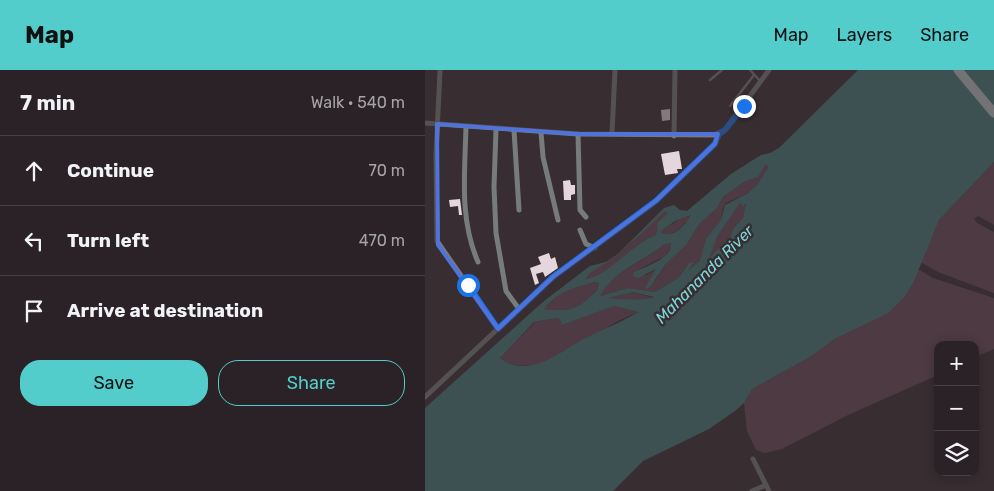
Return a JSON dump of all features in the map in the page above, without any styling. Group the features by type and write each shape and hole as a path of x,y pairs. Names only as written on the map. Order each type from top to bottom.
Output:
{"main road":[{"path":"958,70 994,113"}],"street":[{"path":"612,134 615,70"},
{"path":"674,136 675,70"},
{"path":"425,397 553,277 595,248 656,201 715,144 719,134 727,128 769,70"},
{"path":"440,72 437,124 437,241 498,329"},
{"path":"425,123 578,134 674,136 719,134"},
{"path":"466,126 465,217 469,241 477,262"},
{"path":"496,129 494,187 496,233 506,291 519,309"},
{"path":"514,130 519,210"},
{"path":"541,132 543,157 558,220"},
{"path":"578,134 580,210 586,217"},
{"path":"580,230 586,244 595,248"},
{"path":"753,459 769,491"},
{"path":"752,491 766,485"}],"lane":[{"path":"710,80 722,70"},
{"path":"750,70 761,82"},
{"path":"730,106 754,75"}],"highlighted area":[{"path":"437,124 578,134 718,134 715,144 656,201 553,277 498,329 438,245"}],"shaded area":[{"path":"994,162 994,225 978,216 974,219 977,223 994,232 994,293 938,272 921,262 939,220"},
{"path":"766,164 768,168 757,185 748,193 726,203 721,220 711,233 700,262 687,271 693,265 687,265 678,278 655,292 628,288 599,296 612,280 620,274 663,245 671,243 672,246 665,256 634,272 646,275 657,269 654,282 665,265 687,244 699,224 717,208 723,197 744,182 758,177"},
{"path":"745,201 743,218 734,234 708,259 718,235 740,203 743,207"},
{"path":"665,211 667,214 658,222 656,235 638,245 603,273 585,279 587,275 600,265 625,249"},
{"path":"692,215 678,230 670,234 660,232 678,220"},
{"path":"918,269 933,278 994,298 994,349 979,355 979,341 934,341 934,377 848,415 782,449 765,453 756,450 747,431 744,403 752,389 810,357 914,281"},
{"path":"595,282 599,283 597,291 580,305 564,310 543,309 561,294"},
{"path":"633,292 654,298 639,300 609,298"},
{"path":"614,306 638,312 616,322 573,349 543,363 528,366 513,364 500,358 535,322 557,318 561,319 560,322 565,324"}],"water":[{"name":"Mahananda River","path":"858,70 994,70 994,162 939,220 914,281 905,296 888,313 836,338 810,357 752,389 744,403 735,411 709,429 643,461 613,491 425,491 425,408 544,301 590,266 606,262 618,254 664,208 674,205 680,210 687,211 731,174 761,155 779,148","holes":["766,164 768,168 757,185 748,193 725,205 721,220 706,239 700,261 687,271 694,263 689,263 678,278 655,292 628,288 600,296 606,287 621,273 663,245 671,243 668,253 663,257 651,265 634,272 633,276 638,278 656,269 645,288 650,287 665,265 687,244 699,224 717,208 723,197 744,182 758,177","740,203 743,207 746,203 743,218 734,228 730,238 709,258 718,235","665,211 667,214 658,222 656,235 638,245 602,273 585,279 590,273 618,255","691,215 675,233 665,234 660,232 675,221","595,282 599,283 594,293 574,308 564,310 544,309 561,294","633,292 654,297 639,299 609,298","614,306 638,312 589,336 543,362 522,366 511,364 500,358 534,322 557,318 560,319 561,324"]}],"building":[{"path":"670,109 670,120 662,121 661,110"},
{"path":"679,151 682,169 677,169 678,173 665,175 661,154"},
{"path":"570,180 571,185 575,185 575,194 571,195 571,200 564,200 563,181"},
{"path":"460,199 462,215 459,215 458,206 450,207 449,200"},
{"path":"549,253 551,259 555,257 558,268 545,277 543,272 536,274 539,283 535,285 530,268 541,264 538,257"}],"route":[{"path":"468,285 498,329 553,277 656,201 715,144 719,134 725,130 744,106"}]}
